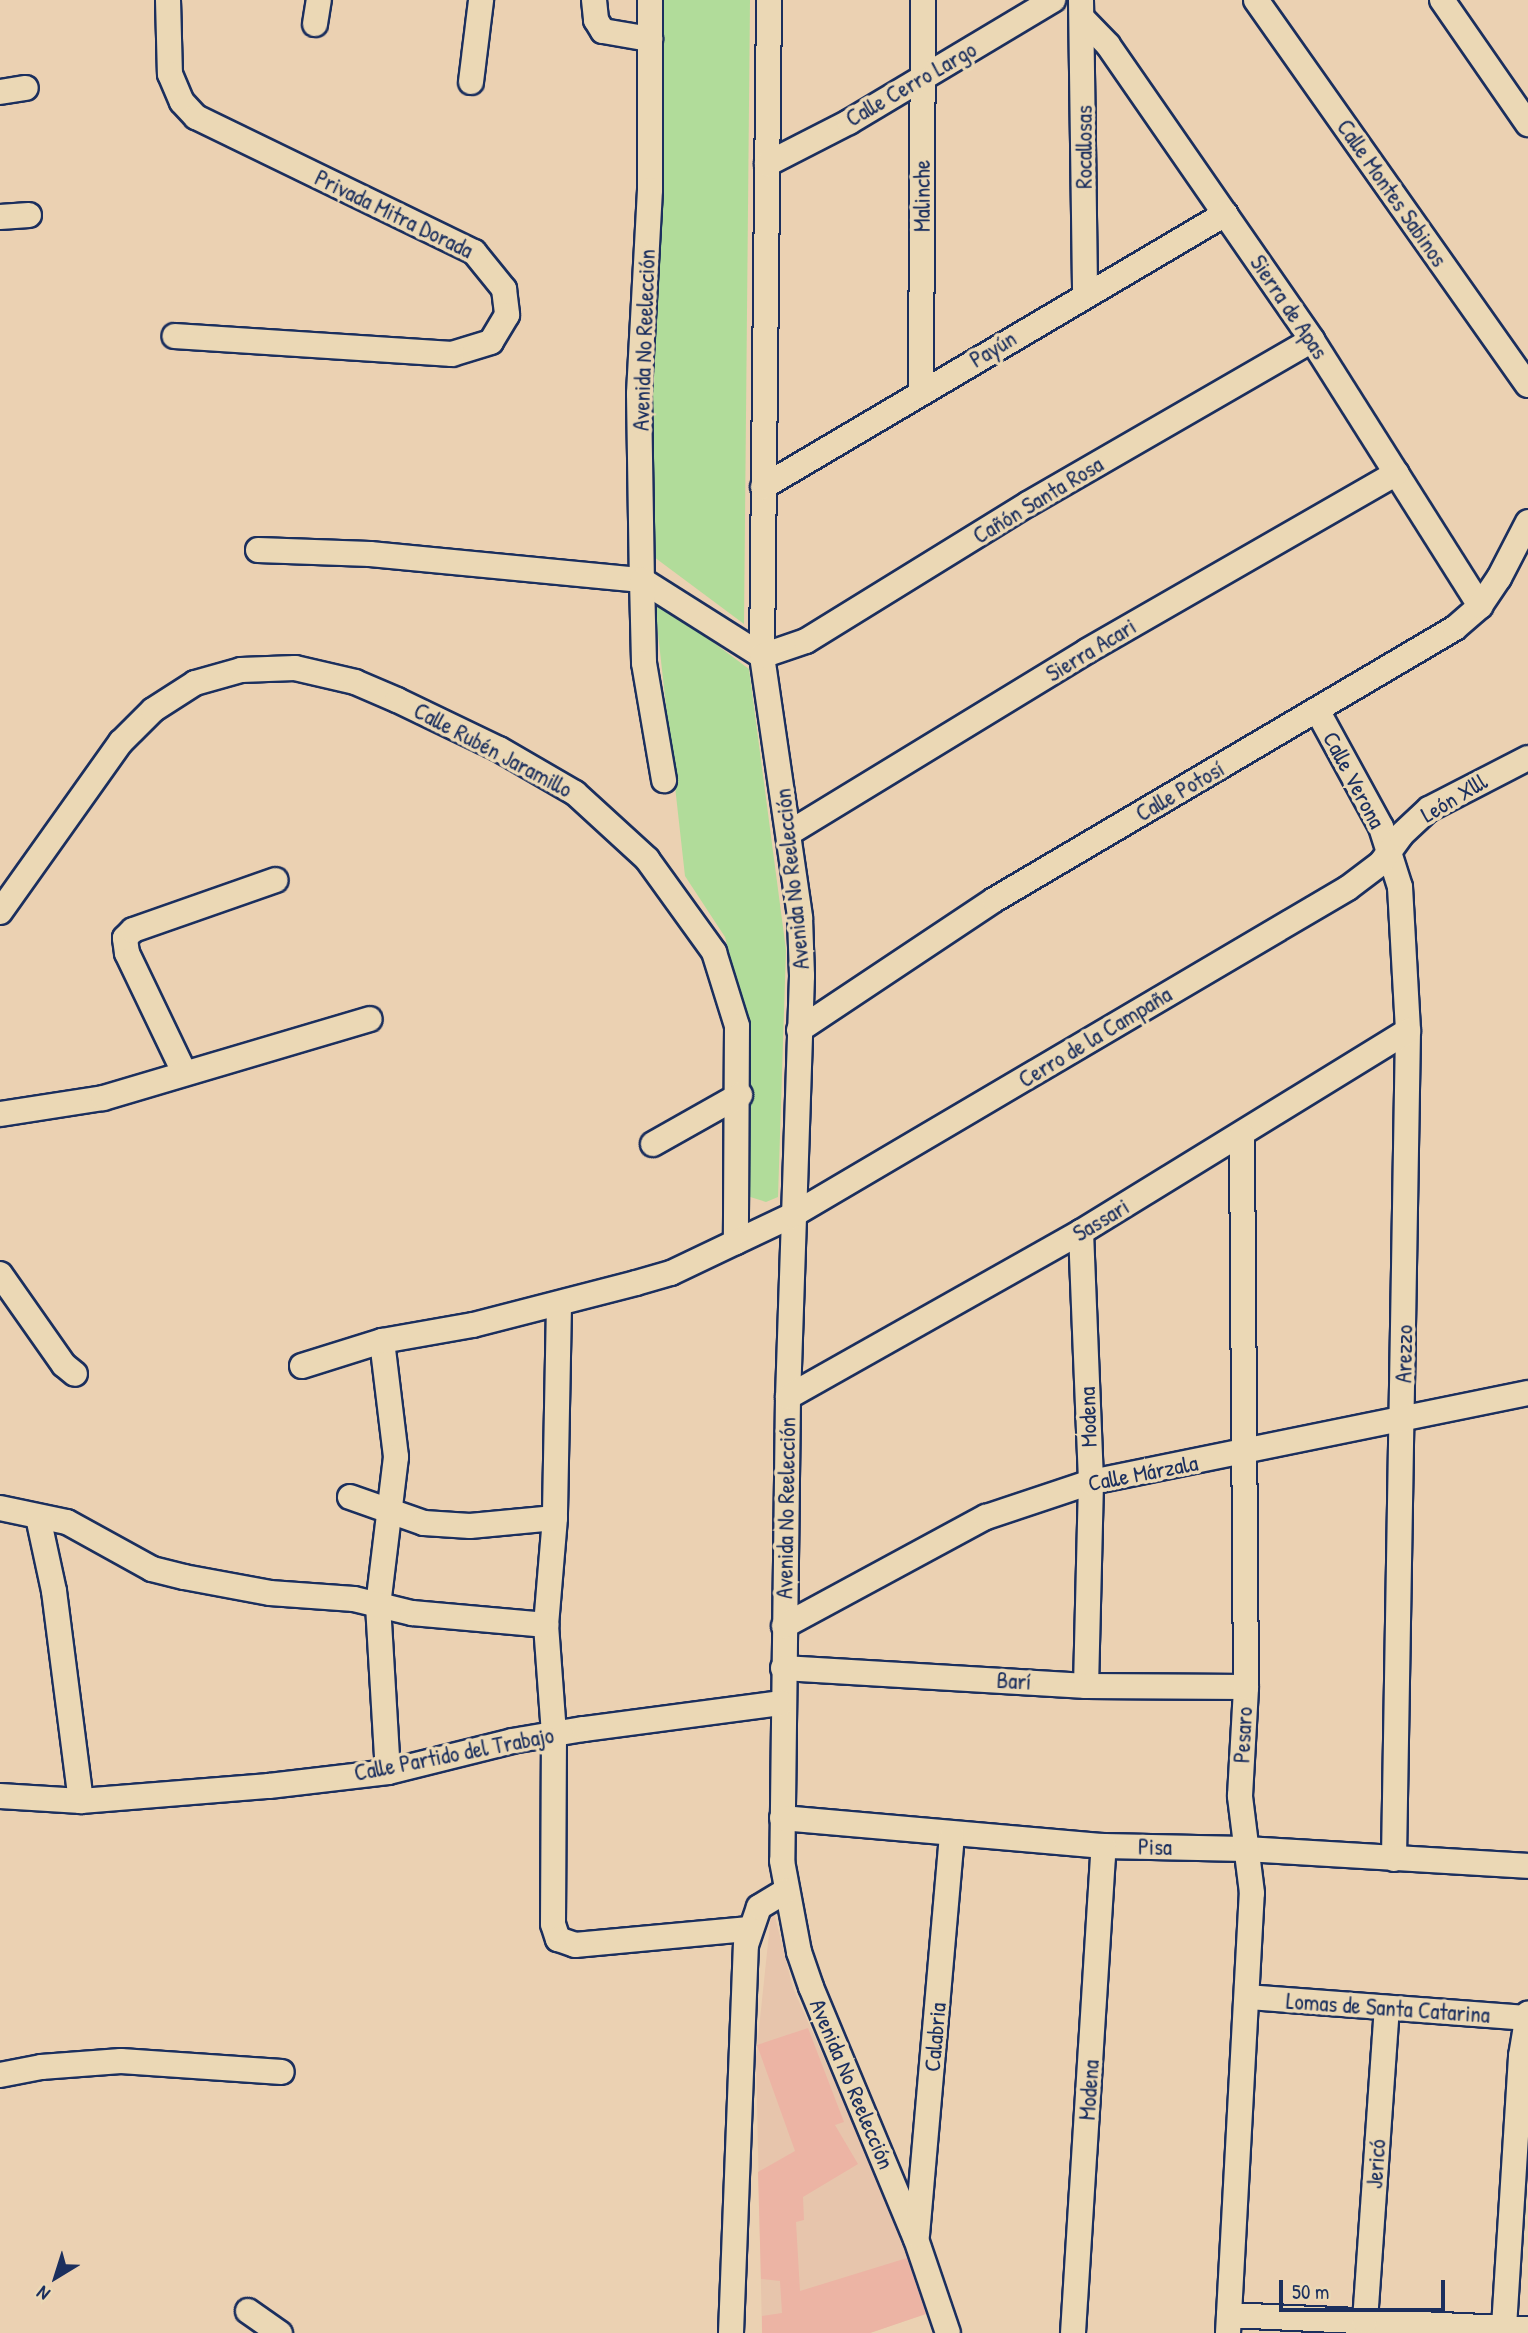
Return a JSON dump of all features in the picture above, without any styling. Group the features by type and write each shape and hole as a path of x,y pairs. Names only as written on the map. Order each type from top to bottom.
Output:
{"street":[{"name":"Privada Mitra Dorada","path":"168,0 170,74 182,103 196,117 474,252 504,289 507,314 491,342 452,354 174,336"},
{"path":"471,82 481,0"},
{"path":"594,0 596,20 603,31 650,38"},
{"name":"Avenida No Reelección","path":"650,0 650,190 639,394 642,579 644,663 664,780"},
{"name":"Avenida No Reelección","path":"769,0 762,656 800,918 781,1703 786,1891 811,1987 916,2239 945,2332"},
{"name":"Malinche","path":"921,392 923,0"},
{"name":"Calle Cerro Largo","path":"767,164 922,79 1053,0"},
{"name":"Calle Montes Sabinos","path":"1256,0 1528,386"},
{"path":"1442,0 1528,124"},
{"name":"Sierra de Apas","path":"1082,10 1312,340 1480,606"},
{"name":"Rocallosas","path":"1082,10 1085,295"},
{"path":"0,92 26,88"},
{"name":"Payún","path":"762,487 1225,214"},
{"path":"0,217 29,215"},
{"name":"Cañón Santa Rosa","path":"762,656 806,641 1040,498 1312,340"},
{"name":"Sierra Acari","path":"789,833 1087,651 1396,473"},
{"name":"Calle Potosí","path":"799,1030 995,900 1455,628 1480,606 1528,522"},
{"path":"258,550 369,554 642,579 762,656"},
{"name":"Calle Rubén Jaramillo","path":"0,912 121,742 153,710 195,683 225,672 276,667 317,672 397,700 536,768 575,793 638,850 694,920 727,982 737,1026 740,1095 736,1242"},
{"name":"Calle Verona","path":"1317,710 1390,851"},
{"name":"León Xlll","path":"1390,851 1429,809 1528,758"},
{"name":"Arezzo","path":"1390,851 1400,887 1408,1031 1394,1859"},
{"name":"Cerro de la Campaña","path":"793,1215 1348,888 1390,851"},
{"path":"184,1072 127,953 125,938 133,930 276,880"},
{"path":"0,1114 103,1098 370,1019"},
{"name":"Sassari","path":"788,1397 1082,1232 1242,1136 1408,1031"},
{"path":"653,1144 740,1095"},
{"name":"Pesaro","path":"1228,2324 1252,1893 1240,1796 1246,1687 1242,1136"},
{"path":"302,1366 382,1341 559,1304 671,1273 793,1215"},
{"name":"Modena","path":"1082,1232 1091,1482 1086,1686"},
{"path":"0,1274 64,1365 75,1374"},
{"path":"559,1304 555,1518 546,1625 554,1734 553,1924 558,1939 575,1945 749,1929"},
{"path":"382,1341 395,1432 391,1513 378,1605 388,1772"},
{"name":"Calle Márzala","path":"784,1626 986,1517 1091,1482 1245,1453 1528,1393"},
{"path":"350,1497 424,1523 470,1526 555,1518"},
{"path":"0,1508 66,1522 152,1569 184,1577 378,1605 546,1625"},
{"path":"37,1517 54,1591 81,1801"},
{"name":"Barí","path":"783,1668 1086,1686 1246,1687"},
{"name":"Calle Partido del Trabajo","path":"0,1796 81,1801 388,1772 554,1734 781,1703"},
{"name":"Pisa","path":"782,1818 952,1836 1104,1846 1245,1849 1528,1866"},
{"name":"Calabria","path":"916,2239 952,1836"},
{"name":"Modena","path":"1073,2333 1104,1846"},
{"path":"731,2333 749,1929 759,1907 786,1891"},
{"name":"Lomas de Santa Catarina","path":"1248,1997 1528,2016"},
{"name":"Jericó","path":"1365,2321 1387,2008"},
{"path":"1228,2324 1365,2321 1516,2328 1528,2016"},
{"path":"0,2075 41,2067 121,2061 282,2072"},
{"path":"248,2311 280,2333"}],"shaded area":[{"path":"772,1905 793,1988 936,2310 870,2333 762,2333 756,2057"}],"green space":[{"path":"658,0 750,0 744,624 650,554"},
{"path":"654,598 749,669 786,950 778,1197 766,1202 747,1196 745,1015 725,937 685,876"}],"building":[{"path":"808,2028 844,2122 835,2125 858,2164 803,2197 804,2220 796,2222 800,2291 907,2258 926,2314 870,2333 762,2333 762,2316 782,2313 780,2281 761,2279 758,2172 795,2151 757,2045"}]}
